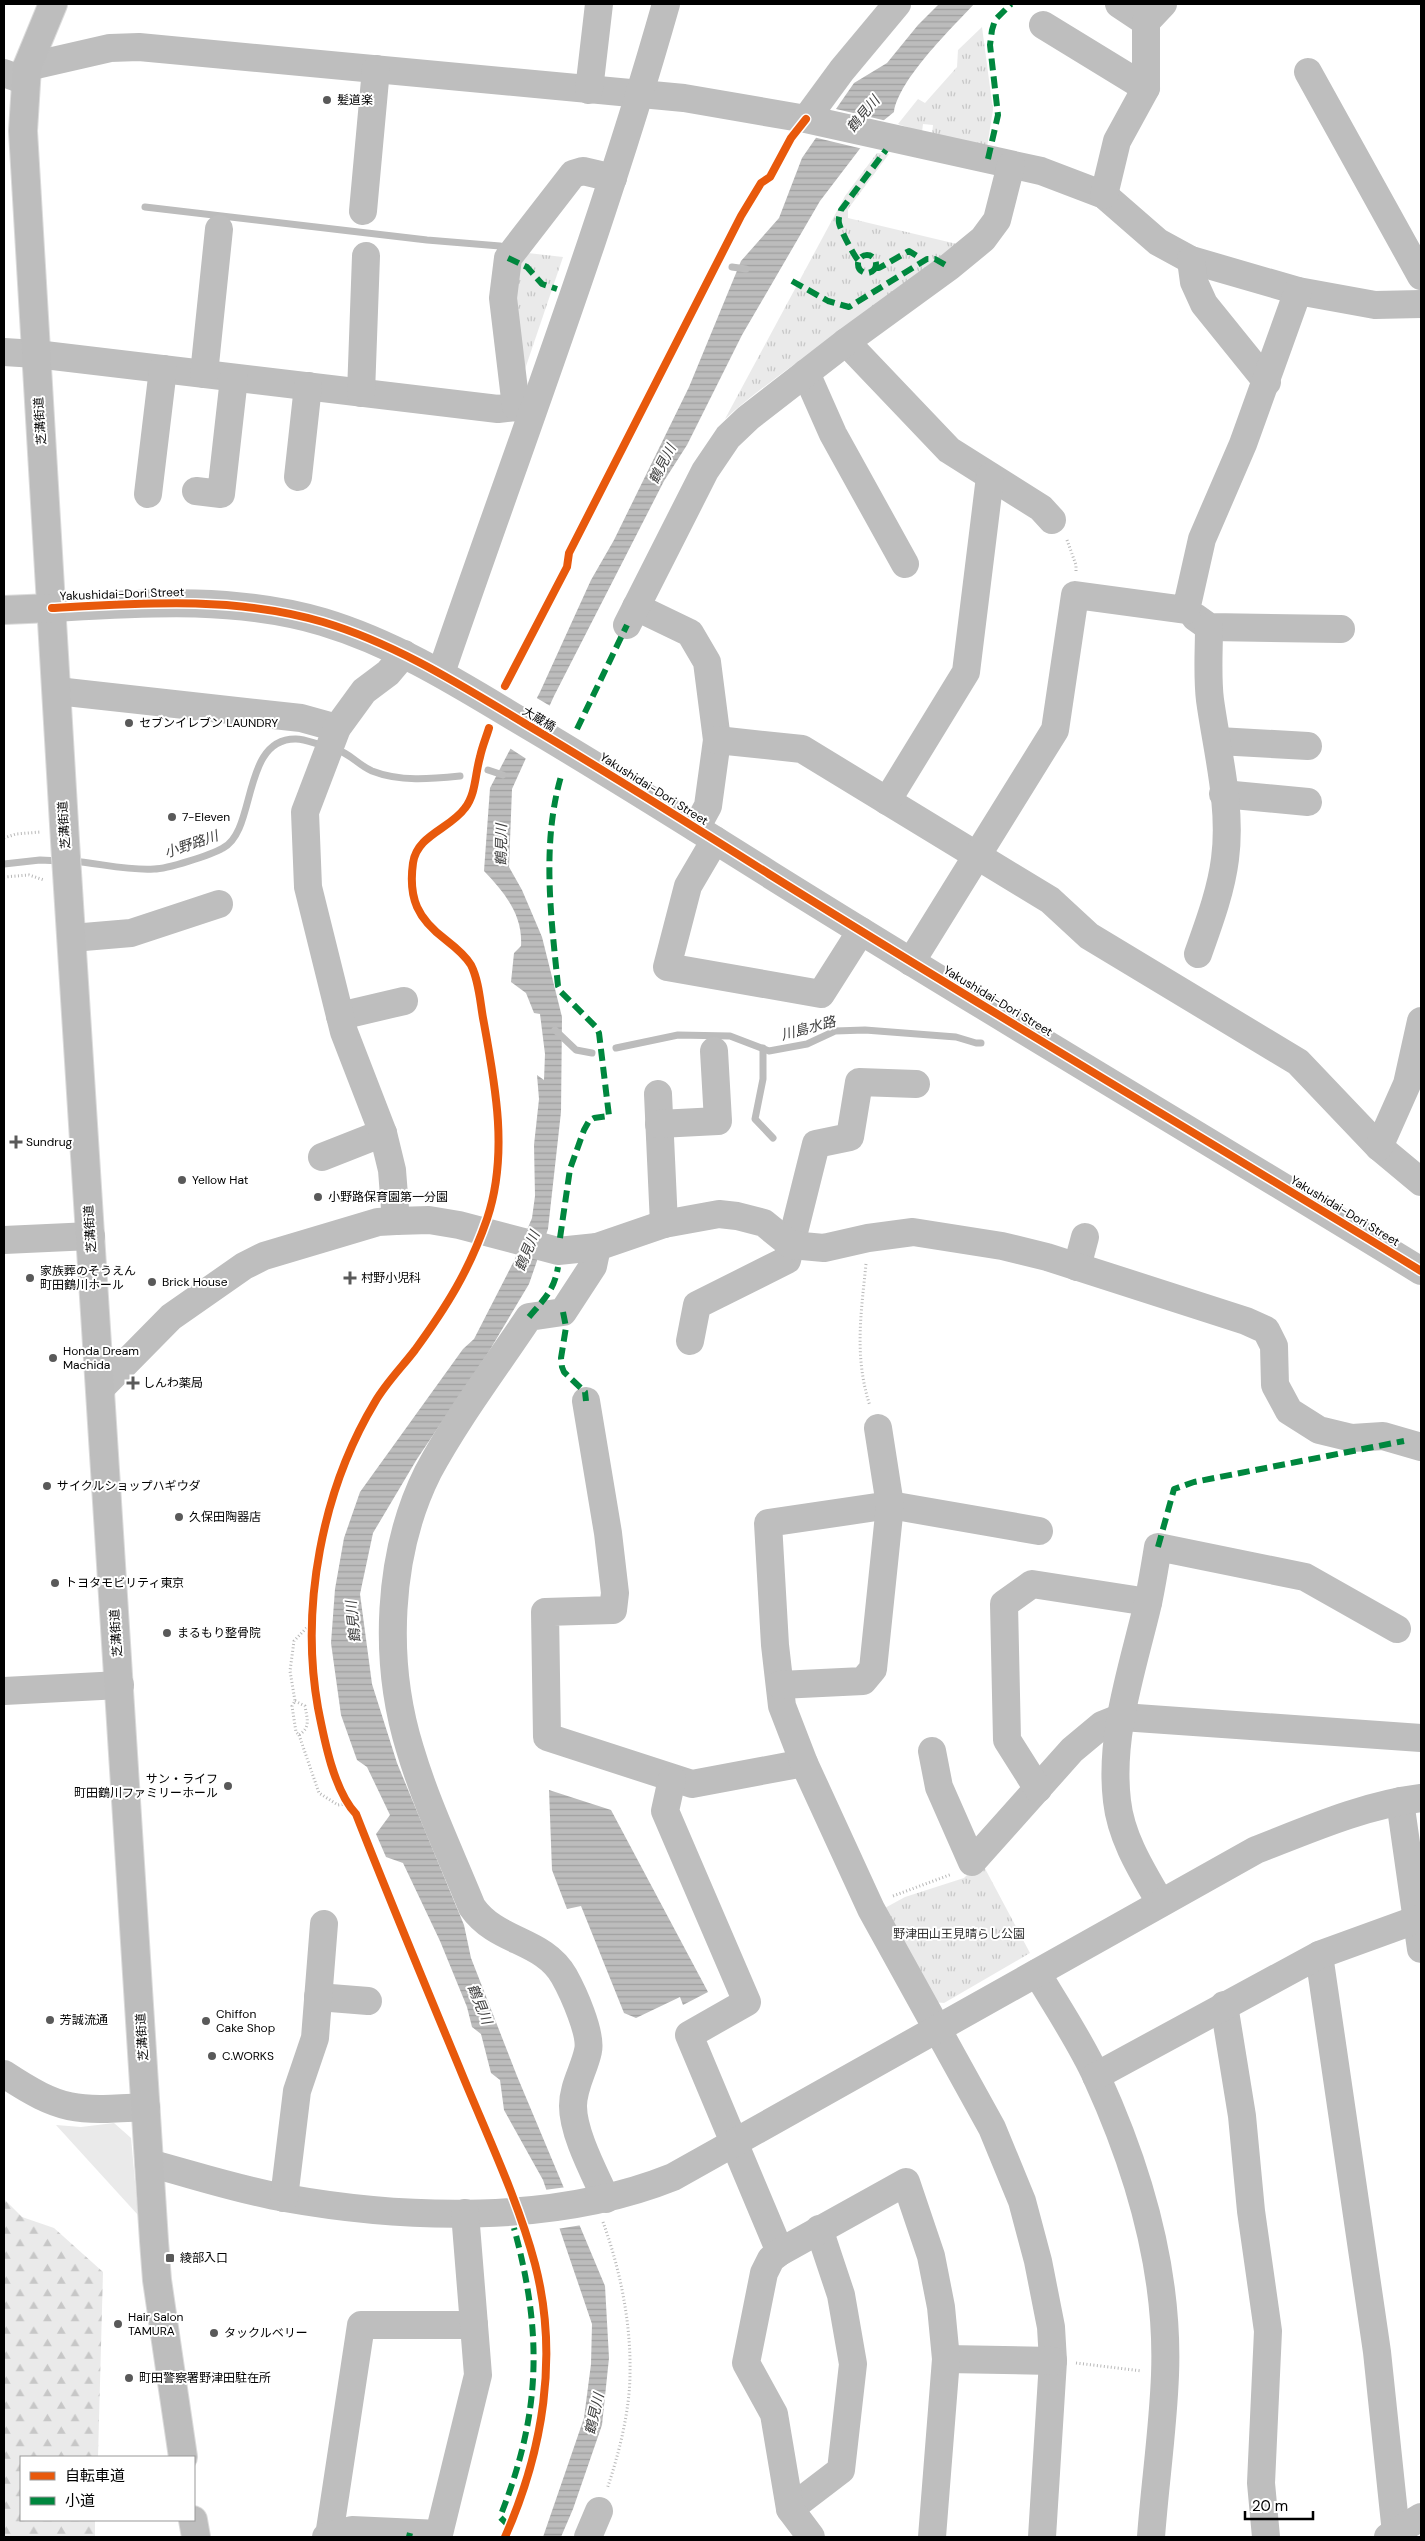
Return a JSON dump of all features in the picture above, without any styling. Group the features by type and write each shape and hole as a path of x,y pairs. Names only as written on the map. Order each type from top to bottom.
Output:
{"main road":[{"name":"芝溝街道","path":"53,4 17,73 23,131 57,692 57,836 60,880 72,938 157,2280 183,2456"},
{"path":"4,105 17,73"},
{"path":"4,610 52,608"},
{"path":"193,2521 196,2537"}],"street":[{"path":"589,90 599,4"},
{"path":"441,674 524,409 613,178 641,94 666,4"},
{"path":"810,120 842,70 897,4"},
{"path":"1104,195 1117,141 1146,88 1154,13 1119,4"},
{"path":"1043,25 1146,88"},
{"path":"17,73 110,48 139,47 684,98 889,136 1067,179 1104,195 1158,242 1191,260 1298,291 1375,305 1421,304"},
{"path":"363,211 376,69"},
{"path":"1308,72 1421,276"},
{"path":"861,931 821,994 667,968 688,886 705,834 717,740 707,662 690,633 632,616 705,471 728,437 748,418 846,342 949,267 983,239 997,220 1011,165"},
{"path":"524,409 502,298 508,258 573,174 582,172 613,178"},
{"path":"204,374 219,229"},
{"path":"361,393 366,256"},
{"path":"1191,260 1194,282 1204,304 1267,382"},
{"path":"1186,610 1202,539 1243,444 1267,382 1298,291"},
{"path":"846,342 949,450 1041,508 1052,520"},
{"path":"4,352 36,354 498,409 524,409"},
{"path":"148,494 163,369"},
{"path":"806,373 833,434 905,564"},
{"path":"196,491 221,494 234,378"},
{"path":"298,477 308,386"},
{"path":"887,801 966,672 990,477"},
{"path":"911,962 1055,730 1074,595 1186,610 1209,627 1341,630"},
{"name":"Yakushidai-Dori Street","path":"52,608 147,603 245,607 319,621 370,638 404,654 501,709"},
{"path":"1198,954 1213,912 1225,859 1227,826 1218,741 1210,698 1209,627"},
{"path":"396,1220 392,1170 383,1133 340,1016 308,887 305,857 305,812 335,735 364,691 388,673 404,654"},
{"path":"57,692 301,718 335,735"},
{"name":"大蔵橋","path":"501,709 566,748"},
{"path":"717,740 802,749 1050,900 1090,936 1298,1062 1379,1147 1421,1182"},
{"path":"1218,741 1308,746"},
{"name":"Yakushidai-Dori Street","path":"566,748 911,962 1421,1271"},
{"path":"1223,794 1308,802"},
{"path":"72,938 131,933 219,904"},
{"path":"340,1016 404,1000"},
{"path":"1379,1147 1408,1084 1421,1021"},
{"path":"659,1124 718,1121 714,1051"},
{"path":"690,1341 697,1305 788,1260 816,1144 850,1137 859,1082 916,1084"},
{"path":"658,1094 664,1224"},
{"path":"322,1157 383,1133"},
{"path":"100,1388 171,1317 244,1266 273,1253 378,1222 428,1220 488,1233 548,1250 578,1251 597,1247 664,1224 701,1216 737,1216 764,1223 792,1245 824,1248 868,1238 913,1232 1002,1246 1047,1257 1266,1330 1274,1346 1275,1385 1290,1411 1319,1430 1352,1438 1383,1436 1421,1445"},
{"path":"4,1240 91,1236"},
{"path":"1077,1267 1084,1237"},
{"path":"597,1247 593,1266 563,1312 529,1317 452,1431 428,1474 410,1520 400,1554 394,1633 400,1712 410,1749 472,1907 489,1926 542,1951 555,1962 565,1977 588,2034 589,2049 576,2086 573,2106 598,2207"},
{"path":"586,1401 601,1481 603,1515 608,1533 614,1593 613,1610 545,1612 547,1737 692,1784 804,1762"},
{"path":"780,1685 863,1681 873,1669 890,1505 878,1428"},
{"path":"1038,1531 890,1505 768,1523 775,1645 782,1706 804,1762 870,1909 992,2128 1022,2201 1040,2270 1051,2327 1053,2361 1042,2537"},
{"path":"1160,1902 1129,1845 1117,1802 1116,1758 1122,1717 1148,1602 1158,1547 1305,1577 1397,1629"},
{"path":"1038,1789 1007,1740 1004,1604 1032,1584 1148,1602"},
{"path":"4,1691 120,1685"},
{"path":"932,1751 939,1787 972,1862 1072,1750 1102,1725 1122,1717 1421,1738"},
{"path":"672,1779 665,1812 747,2002 689,2035 733,2144 780,2252"},
{"path":"149,2163 284,2198 370,2208 465,2213 598,2207 673,2177 937,2030 1160,1902 1256,1850 1331,1821 1411,1799 1421,1949"},
{"path":"1096,2076 1319,1955 1419,1919"},
{"path":"284,2198 296,2091 314,2038 324,1924"},
{"path":"1319,1955 1378,2352 1392,2535 1421,2517"},
{"path":"1038,1972 1096,2076 1119,2129 1138,2185 1153,2245 1162,2305 1165,2374 1151,2537"},
{"path":"318,1997 368,2001"},
{"path":"1224,2005 1242,2116 1251,2210 1268,2331 1261,2483 1266,2537"},
{"path":"4,2074 48,2101 71,2108 89,2110 146,2107"},
{"path":"811,2537 790,2509 774,2414 746,2363 764,2273 771,2259 780,2252 906,2182 932,2256 941,2308 946,2359 932,2537"},
{"path":"465,2213 474,2325 478,2376 439,2534 352,2530 328,2537 361,2325 474,2325"},
{"path":"790,2509 841,2470 852,2374 853,2364 840,2295 820,2229"},
{"path":"946,2359 1053,2361"},
{"path":"588,2537 599,2511"}],"path":[{"path":"1052,520 1064,534 1076,565 1074,595"},
{"path":"4,838 16,834 57,836"},
{"path":"4,877 29,875 60,880"},
{"path":"868,1238 858,1341 863,1385 878,1428"},
{"path":"312,1631 313,1613"},
{"path":"312,1622 294,1641 290,1671 294,1701 292,1706 294,1723 296,1732 300,1735 319,1793 338,1805 348,1806 343,1794"},
{"path":"294,1701 305,1706 308,1726 300,1735"},
{"path":"870,1909 900,1892 960,1871 972,1862"},
{"path":"598,2207 624,2294 630,2373 620,2450 599,2511"},
{"path":"1053,2361 1165,2374"}],"green space":[{"path":"982,27 993,110 987,147 932,134 933,125 923,124 922,132 898,124 918,99 925,103 957,67 958,50"},
{"path":"877,153 889,154 848,209 848,218 961,245 903,290 782,373 725,419 845,196"},
{"path":"519,252 563,257 523,375 514,288"},
{"name":"野津田山王見晴らし公園","path":"981,1861 1030,1953 944,2003 933,2002 883,1909 905,1897 964,1878"},
{"path":"114,2123 131,2138 138,2215 56,2125 81,2127"},
{"path":"4,2199 22,2217 54,2228 103,2272 98,2456 20,2456 20,2521 95,2521 95,2537 4,2537"}],"water":[{"name":"鶴見川","path":"939,4 974,4 915,70 898,99 894,112 878,125 820,201 742,335 687,445 664,481 554,696 512,789 509,867 522,890 542,937 562,1017 561,1112 548,1229 529,1284 488,1353 417,1459 373,1533 360,1594 372,1684 397,1763 464,1925 471,1958 517,2076 605,2286 609,2358 602,2425 573,2509 561,2537 543,2537 584,2418 591,2364 592,2324 543,2180 504,2110 500,2080 491,2073 481,2034 472,2027 467,2007 440,1941 403,1863 386,1857 376,1834 390,1815 367,1767 357,1760 341,1715 331,1643 335,1589 344,1538 360,1492 463,1349 474,1339 514,1261 532,1218 535,1196 534,1145 539,1099 537,1075 544,1080 545,1054 540,1014 534,1013 526,993 511,982 514,953 521,946 521,935 516,914 505,896 484,871 490,788 540,692 591,580 614,540 689,387 741,261 779,218 802,158 854,83 887,63 918,25"},
{"path":"549,1790 611,1810 708,1992 683,2005 680,1997 636,2018 624,2013 581,1906 567,1909 552,1870"}],"pier":[{"path":"832,108 887,121 863,149 813,137"},
{"path":"535,697 552,707 528,760 508,747"},
{"path":"567,2187 582,2225 557,2229 544,2190"}],"waterway":[{"path":"145,207 427,240 500,246"},
{"path":"732,267 746,269"},
{"name":"小野路川","path":"71,861 124,868 154,869 178,864 217,851 234,838 241,824 258,769 266,753 278,743 296,739 325,746"},
{"name":"小野路川","path":"335,749 345,753 372,771 393,777 427,779 460,776"},
{"name":"小野路川","path":"488,770 503,775"},
{"name":"小野路川","path":"4,864 40,860 61,861"},
{"name":"川島水路","path":"555,1030 576,1050 592,1053"},
{"name":"川島水路","path":"616,1048 678,1035 730,1036 769,1051 807,1044 835,1031 865,1030 956,1037 981,1043"},
{"path":"763,1048 763,1079 755,1119 773,1138"}],"marked path":[{"path":"988,159 998,115 990,45 992,30 995,20 1011,4"},
{"path":"858,260 842,231 839,216 841,210 886,150"},
{"path":"874,268 879,268 909,251 920,258"},
{"path":"867,255 873,258 876,264 873,270 867,273 861,270 858,264 861,258 867,255"},
{"path":"508,258 527,267 542,284 557,289"},
{"path":"792,281 828,301 849,307 927,259 935,259 949,267"},
{"path":"577,729 627,625"},
{"path":"560,1238 570,1169 584,1130 589,1121 594,1118 609,1116 599,1033 596,1027 561,992 558,986 551,906 550,852 556,799 562,773"},
{"path":"529,1317 551,1289 558,1267"},
{"path":"563,1312 566,1327 561,1358 562,1367 564,1372 585,1392 586,1401"},
{"path":"1158,1547 1174,1489 1194,1482 1404,1441"},
{"path":"509,2526 500,2517 514,2479 524,2443 530,2409 533,2374 530,2304 514,2228"},
{"path":"409,2537 410,2533"}],"cycle path":[{"path":"505,686 567,567 569,553 741,216 761,183 770,177 791,138 806,119"},
{"path":"52,608 154,603 188,603 256,608 323,622 402,653 586,760 931,974 1421,1271"},
{"path":"489,728 469,802 459,815 427,839 416,853 413,863 412,887 417,907 422,916 436,932 466,958 476,978 492,1068 498,1118 499,1144 494,1194 480,1238 465,1272 427,1334 375,1402 357,1436 341,1473 329,1511 320,1550 314,1590 312,1630 313,1669 318,1708 336,1779 348,1804 356,1814 502,2168 535,2264 546,2333 543,2403 538,2437 529,2471 505,2537"}],"place":[{"name":"髪道楽","path":"327,100"},
{"name":"セブンイレブン LAUNDRY","path":"129,723"},
{"name":"7-Eleven","path":"172,817"},
{"name":"Sundrug","path":"16,1142"},
{"name":"Yellow Hat","path":"182,1180"},
{"name":"小野路保育園第一分園","path":"318,1197"},
{"name":"家族葬のそうえん 町田鶴川ホール","path":"30,1278"},
{"name":"村野小児科","path":"350,1278"},
{"name":"Brick House","path":"152,1282"},
{"name":"Honda Dream Machida","path":"53,1358"},
{"name":"しんわ薬局","path":"133,1383"},
{"name":"サイクルショップハギウダ","path":"47,1486"},
{"name":"久保田陶器店","path":"179,1517"},
{"name":"トヨタモビリティ東京","path":"55,1583"},
{"name":"まるもり整骨院","path":"167,1633"},
{"name":"サン・ライフ 町田鶴川ファミリーホール","path":"228,1786"},
{"name":"芳誠流通","path":"50,2020"},
{"name":"Chiffon Cake Shop","path":"206,2021"},
{"name":"C.WORKS","path":"212,2056"},
{"name":"綾部入口","path":"170,2258"},
{"name":"Hair Salon TAMURA","path":"118,2324"},
{"name":"タックルベリー","path":"214,2333"},
{"name":"町田警察署野津田駐在所","path":"129,2378"}]}
